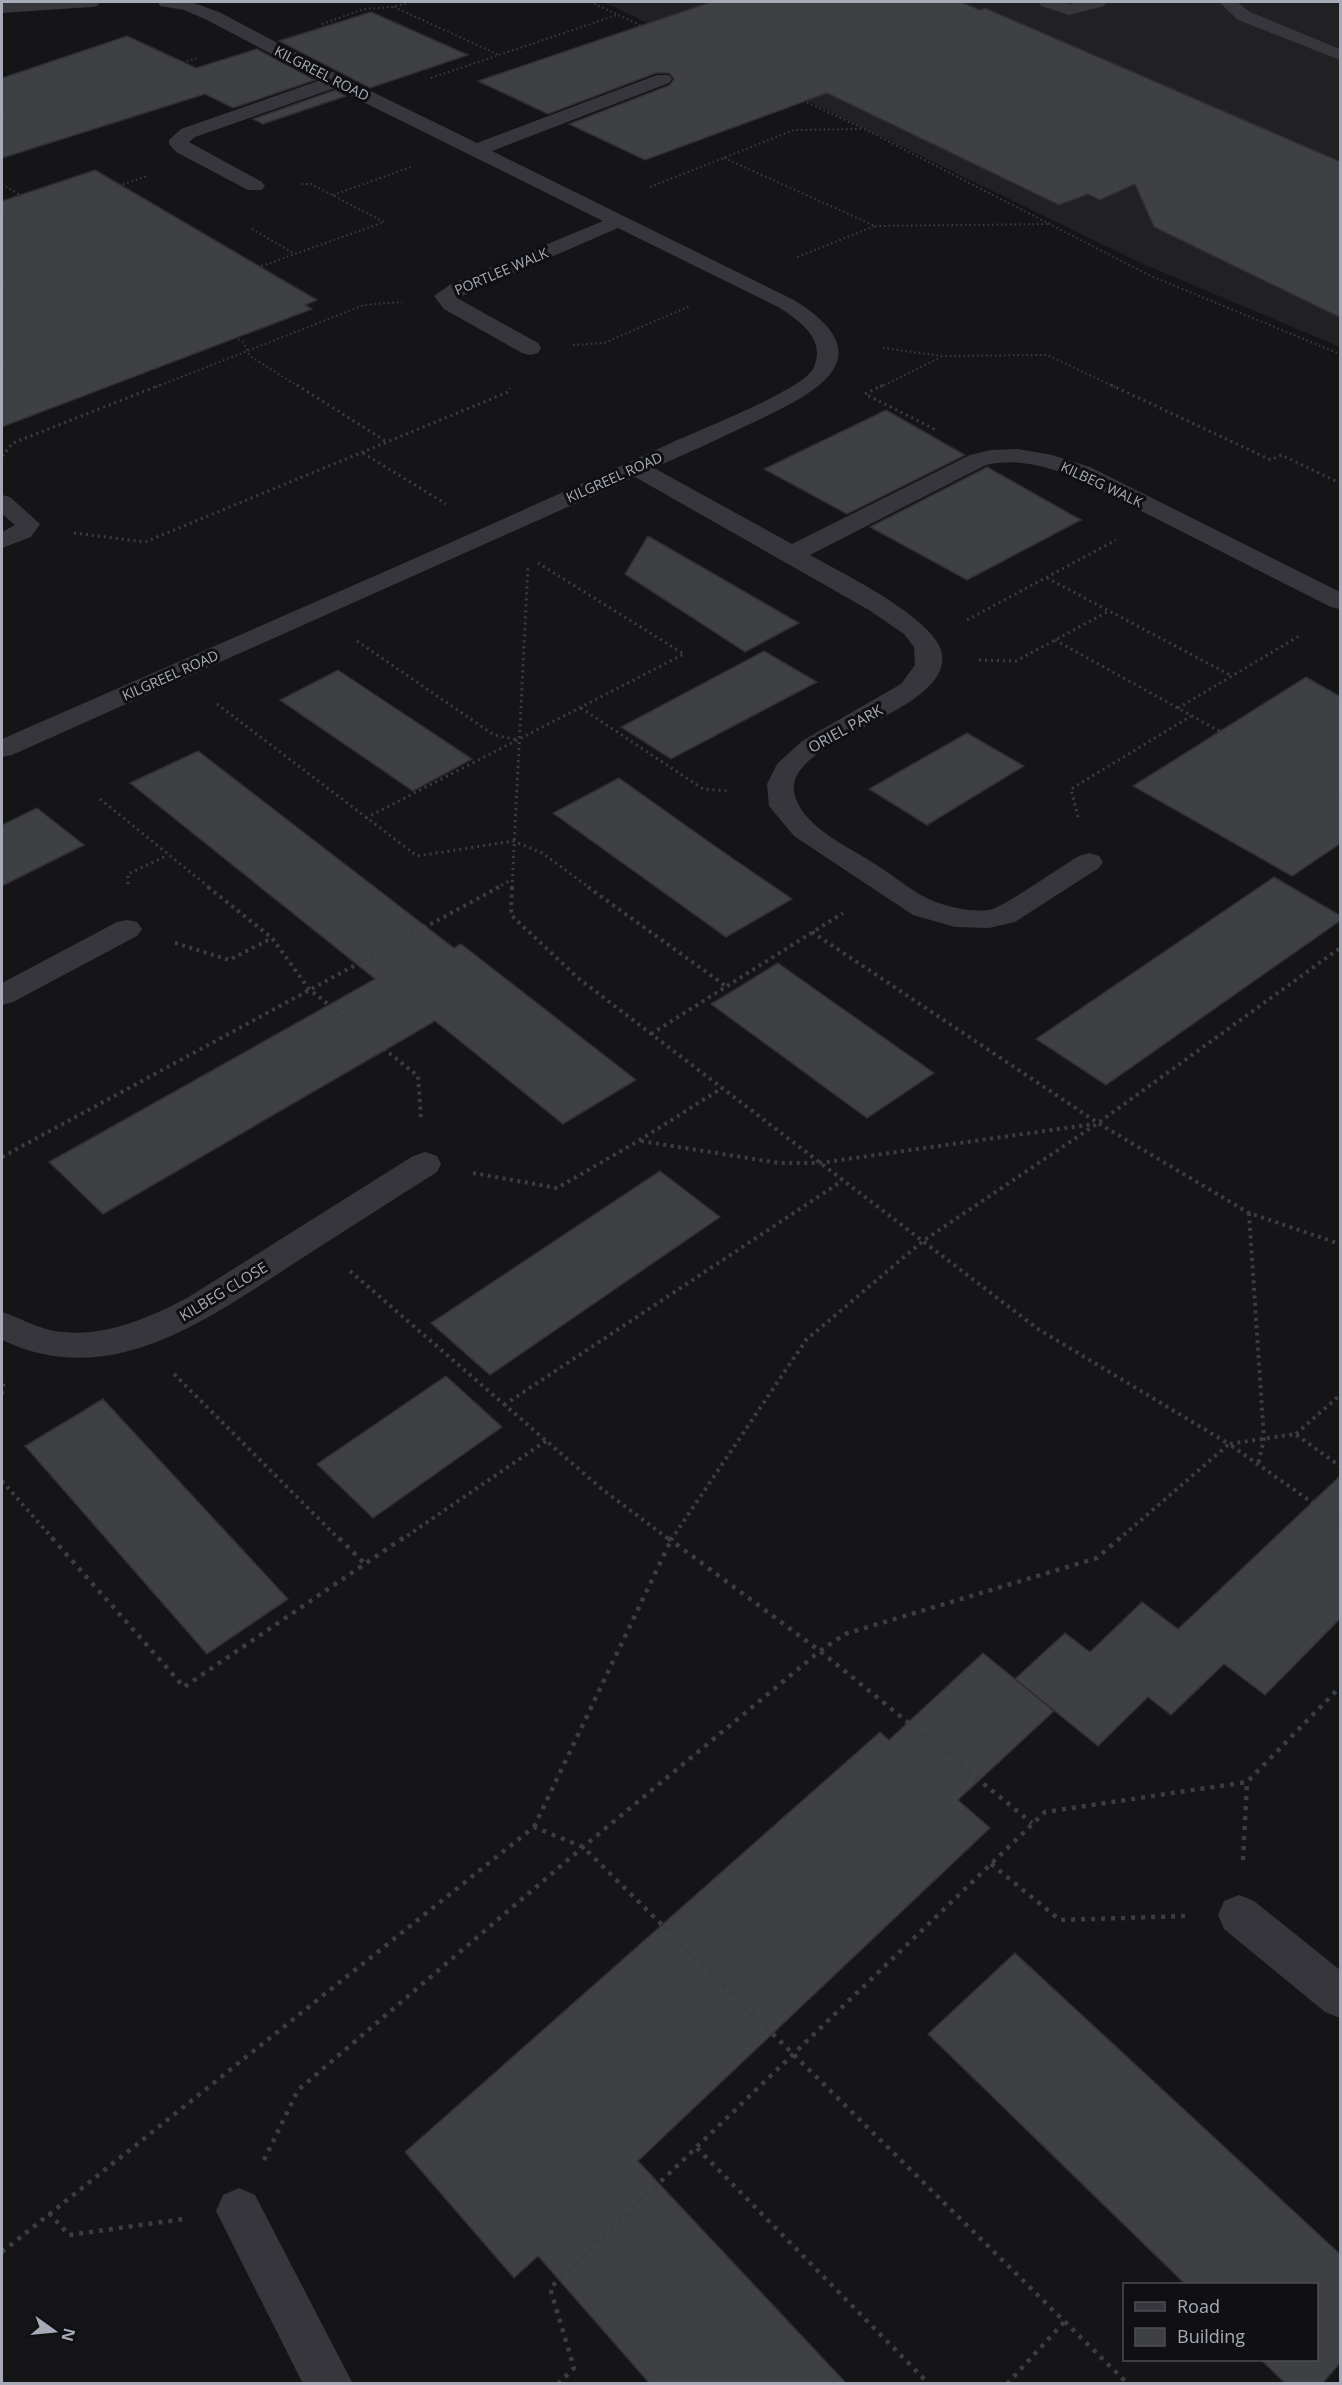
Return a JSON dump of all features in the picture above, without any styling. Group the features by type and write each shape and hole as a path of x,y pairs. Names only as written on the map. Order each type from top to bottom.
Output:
{"street":[{"path":"2,8 91,2"},
{"name":"KILGREEL ROAD","path":"2,749 636,468 792,396 823,371 828,352 826,338 819,327 787,304 336,81 199,10 166,2"},
{"path":"1047,2 1069,10 1098,2"},
{"path":"1227,2 1244,16 1341,55"},
{"path":"472,148 663,79"},
{"path":"255,186 180,146 178,142 184,135 336,81"},
{"name":"PORTLEE WALK","path":"530,348 451,305 445,298 453,290 619,221"},
{"name":"KILBEG WALK","path":"792,554 978,460 990,457 1022,456 1062,465 1164,513 1341,602"},
{"path":"636,468 792,554 901,620 927,650"},
{"path":"2,502 27,520 27,527 2,541"},
{"name":"ORIEL PARK","path":"780,794 785,772 798,755 903,696 920,680 927,650"},
{"path":"780,794 782,806 791,819 886,885 939,915 989,919 1017,910 1089,862"},
{"path":"2,995 127,929"},
{"name":"KILBEG CLOSE","path":"2,1324 27,1338 44,1344 88,1345 136,1336 190,1312 425,1164"},
{"path":"1239,1915 1341,1997"},
{"path":"239,2211 329,2384"}],"path":[{"path":"2,119 364,9 393,7 411,2"},
{"path":"590,2 671,39"},
{"path":"393,7 499,55"},
{"path":"372,98 618,15"},
{"path":"693,49 864,129 1151,276 1341,354"},
{"path":"2,96 28,111"},
{"path":"593,209 794,130 864,129"},
{"path":"333,195 472,148"},
{"path":"37,214 200,157"},
{"path":"724,158 875,226"},
{"path":"2,184 18,194 37,214 243,342 250,356 388,442"},
{"path":"2,367 164,308 192,291 384,222 311,184 255,186"},
{"path":"2,211 26,202"},
{"path":"27,527 145,542 508,392 530,348 604,343 744,283 765,270 875,226 1049,224"},
{"path":"2,285 97,252"},
{"path":"2,456 13,443 364,305 445,298"},
{"path":"883,348 942,357 1047,355 1271,460 1281,455 1341,483"},
{"path":"942,357 866,394 990,457"},
{"path":"362,452 684,654 366,818"},
{"path":"927,650 1046,578 1164,513"},
{"path":"528,556 511,915 578,978 1038,1329 1228,1444 1341,1522"},
{"path":"1046,578 1232,676"},
{"path":"313,611 494,735 519,740"},
{"path":"927,650 1016,661 1109,611"},
{"path":"1178,708 1301,635"},
{"path":"1055,640 1341,798"},
{"path":"175,672 417,856 513,841 542,853 727,987"},
{"path":"581,708 703,789 780,794"},
{"path":"1089,862 1071,789 1191,715"},
{"path":"100,800 272,938 309,989 418,1076 425,1164 557,1188 640,1140 722,1088"},
{"path":"2,1157 512,880"},
{"path":"651,1034 886,885"},
{"path":"127,929 229,960 272,938"},
{"path":"812,932 1098,1123 1249,1213 1341,1244"},
{"path":"2,2252 534,1827 670,1541 806,1340 923,1241 1098,1123 1341,948"},
{"path":"640,1140 779,1163 819,1163 1098,1123"},
{"path":"504,1405 842,1180"},
{"path":"1249,1213 1264,1439 1258,1465"},
{"path":"311,1237 603,1490 820,1651 1032,1823"},
{"path":"136,1336 365,1564"},
{"path":"49,2213 69,2235 239,2211 297,2090 820,1651 845,1634 1096,1558 1228,1444 1295,1434 1341,1395"},
{"path":"1295,1434 1341,1466"},
{"path":"2,1481 184,1687 546,1441"},
{"path":"558,2384 573,2368 550,2288 1032,1823 1045,1812 1247,1782 1341,1687"},
{"path":"991,1864 1060,1920 1239,1915 1247,1782"},
{"path":"534,1827 583,1848 1128,2384"},
{"path":"697,2148 928,2384"},
{"path":"1007,2384 1065,2321"}],"shaded area":[{"path":"604,2 1340,2 1340,347 1143,264"}],"building":[{"path":"711,2 961,2 980,10 985,8 1341,162 1341,318 1154,227 1135,184 1100,200 1088,194 1059,205 827,93 645,160 569,124 670,85 674,79 669,73 656,73 548,114 478,81"},
{"path":"371,12 468,55 370,88 279,41"},
{"path":"127,36 196,68 257,49 315,80 233,108 205,94 2,158 2,78"},
{"path":"335,90 346,96 263,124 253,119"},
{"path":"95,170 317,300 305,305 312,309 2,427 2,201"},
{"path":"886,410 965,455 847,514 764,469"},
{"path":"987,467 1081,520 967,580 870,527"},
{"path":"648,536 799,623 745,652 625,574"},
{"path":"764,651 817,682 671,759 621,727"},
{"path":"338,670 472,759 413,791 280,700"},
{"path":"1306,677 1341,697 1341,843 1292,876 1133,786"},
{"path":"967,733 1024,766 927,825 869,789"},
{"path":"198,751 454,948 461,944 636,1080 563,1124 435,1021 103,1214 49,1162 375,979 130,783"},
{"path":"619,778 792,899 726,937 553,813"},
{"path":"37,808 84,845 2,886 2,825"},
{"path":"1274,877 1341,916 1341,920 1106,1085 1036,1039"},
{"path":"778,963 934,1073 867,1118 711,1004"},
{"path":"660,1171 720,1217 490,1375 431,1323"},
{"path":"446,1376 502,1427 373,1518 317,1464"},
{"path":"103,1399 288,1599 207,1654 25,1446"},
{"path":"1341,1475 1341,1618 1265,1695 1224,1664 1171,1715 1148,1697 1098,1746 1015,1679 1065,1633 1090,1652 1142,1602 1178,1629"},
{"path":"983,1653 1054,1711 958,1800 990,1828 638,2161 847,2384 650,2384 538,2256 514,2278 405,2152 880,1732 889,1740"},
{"path":"1015,1953 1341,2255 1341,2362 1322,2384 1286,2384 1262,2361 1318,2361 1318,2283 1184,2283 928,2034"}]}
